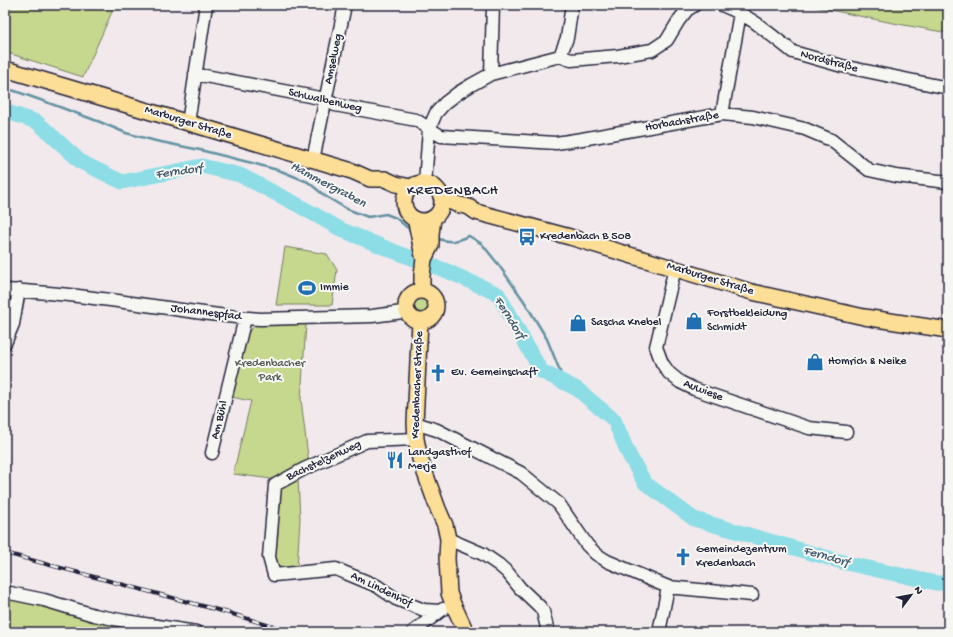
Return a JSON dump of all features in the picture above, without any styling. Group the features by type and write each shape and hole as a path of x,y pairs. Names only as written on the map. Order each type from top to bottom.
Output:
{"main road":[{"name":"Marburger Straße","path":"5,69 352,171 370,178 385,179 396,184 418,185"},
{"name":"Marburger Straße","path":"370,178 378,187 405,202"},
{"path":"422,291 424,259 431,245 431,234 438,209 439,191 429,184 418,185 407,192 405,205 410,216 415,219 421,221 427,220 438,209"},
{"name":"Marburger Straße","path":"438,209 468,215 476,212 548,230 752,292 864,317 948,330"},
{"path":"415,219 419,234 420,248 424,259"},
{"path":"422,291 432,296 436,302 436,306 431,317 420,321 412,318 406,305 410,297 415,292 422,291"},
{"name":"Kredenbacher Straße","path":"420,321 415,422 416,439 420,459 445,525 448,539 449,593 447,608 466,632"}],"street":[{"path":"188,123 206,5"},
{"name":"Amselweg","path":"314,160 345,5"},
{"path":"491,74 493,5"},
{"path":"560,56 567,38 572,5"},
{"path":"418,185 429,128 436,112 458,93 491,74 560,56 571,60 618,56 652,50 667,40 687,10 695,5"},
{"name":"Nordstraße","path":"722,5 740,13 756,23 793,52 842,66 948,88"},
{"path":"722,114 740,13"},
{"name":"Schwalbenweg","path":"196,74 326,99 335,105 416,120 429,128"},
{"name":"Horbachstraße","path":"429,128 441,136 556,143 722,114 753,117 805,129 831,140 870,170 896,176 948,182"},
{"name":"Auwiese","path":"675,268 656,347 662,363 669,373 680,382 694,389 809,428 846,432"},
{"name":"Johannespfad","path":"5,290 88,297 220,315 261,319 372,316 403,312 407,310"},
{"path":"5,344 13,324 19,290"},
{"name":"Am Bühl","path":"212,453 245,318"},
{"path":"415,422 437,430 521,473 559,504 587,545 607,562 668,587 752,595"},
{"name":"Bachstelzenweg","path":"280,482 323,460 367,441 416,439"},
{"name":"Am Lindenhof","path":"280,482 275,485 268,557 274,574 336,569 378,586 396,599 424,610 447,608"},
{"path":"448,539 483,554 499,565 543,611 548,632"},
{"path":"659,632 668,587"},
{"path":"5,592 44,600 125,622 196,632"},
{"path":"413,632 447,608"}],"green space":[{"path":"5,5 115,5 83,77 5,52"},
{"path":"806,5 948,5 948,33 893,23"},
{"name":"Immie","path":"285,247 327,254 337,270 332,305 276,305"},
{"path":"421,291 427,292 435,300 435,312 427,320 421,321 415,320 407,312 406,306 407,300 415,292"},
{"name":"Kredenbacher Park","path":"257,324 306,324 301,399 309,465 279,480 233,474 251,401 231,397 246,336"},
{"path":"298,478 300,519 297,569 283,569 276,564 274,560 279,492 282,488"},
{"path":"5,598 150,632 5,632"}],"waterway":[{"name":"Hammergraben","path":"5,89 46,102 126,133 281,171 308,182 325,196 347,209 368,217 386,214 396,218 412,230"},
{"name":"Ferndorf","path":"5,111 37,122 81,162 122,182 202,166 240,175 342,230 447,271 498,294 541,371 577,389 614,420 629,455 645,483 694,519 846,563 936,583 948,583"},
{"name":"Hammergraben","path":"435,238 445,241 452,241 460,240 469,236 482,244 524,301 547,339 560,371 562,382"}],"railway":[{"path":"5,553 229,613 290,632"}],"place":[{"name":"Kredenbach B 508","path":"527,237"},
{"name":"Immie","path":"307,288"},
{"name":"Forstbekleidung Schmidt","path":"694,321"},
{"name":"Sascha Knebel","path":"578,323"},
{"name":"Homrich & Neike","path":"815,362"},
{"name":"Ev. Gemeinschaft","path":"438,373"},
{"name":"Landgasthof Merje","path":"395,460"},
{"name":"Gemeindezentrum Kredenbach","path":"683,557"}],"district":[{"name":"KREDENBACH","path":"453,191"}]}
